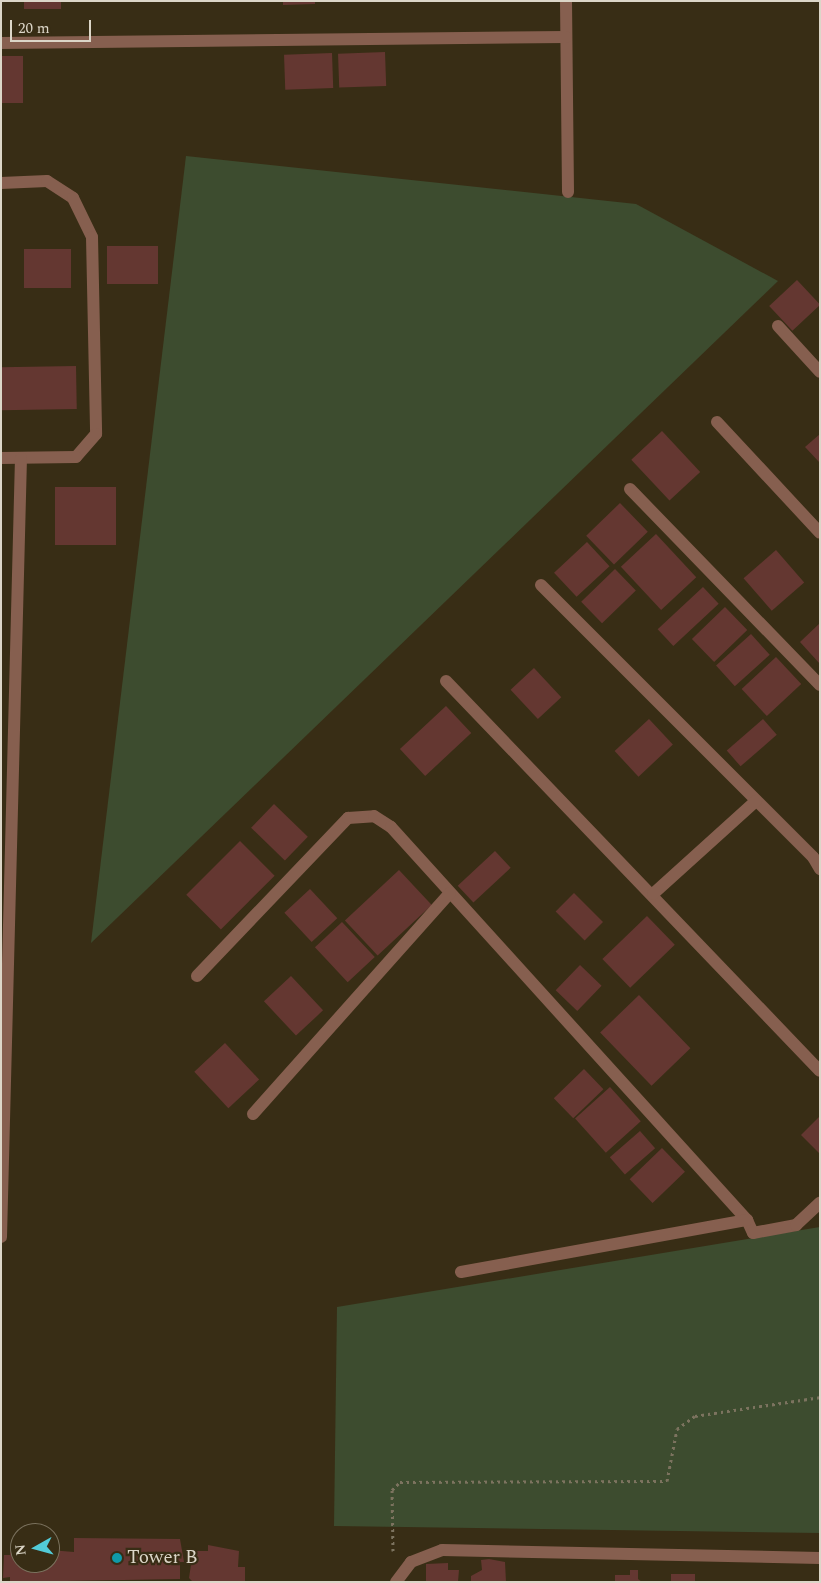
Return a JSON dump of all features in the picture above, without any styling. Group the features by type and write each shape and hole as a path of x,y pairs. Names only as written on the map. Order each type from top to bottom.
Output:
{"street":[{"path":"566,1 568,192"},
{"path":"1,43 566,37"},
{"path":"1,183 47,181 73,198 92,237 96,434 76,457 1,458"},
{"path":"778,326 820,372"},
{"path":"717,422 820,533"},
{"path":"1,1237 8,653 21,458"},
{"path":"630,489 820,685"},
{"path":"541,586 756,801 817,855 820,869"},
{"path":"446,681 653,894 820,1071"},
{"path":"653,894 756,801"},
{"path":"196,976 348,818 374,816 391,827 747,1220 753,1233 796,1225 820,1203"},
{"path":"253,1114 450,893"},
{"path":"461,1272 747,1220"},
{"path":"396,1582 411,1562 442,1550 820,1558"}],"path":[{"path":"392,1554 392,1490 400,1482 667,1481 677,1429 695,1416 820,1397"}],"green space":[{"path":"186,156 636,204 778,281 91,943"},
{"path":"820,1227 820,1533 334,1526 337,1307"}],"building":[{"path":"24,1 61,1 61,9 24,9"},
{"path":"283,1 315,1 315,4 283,5"},
{"path":"385,52 386,86 339,88 338,54"},
{"path":"332,53 333,88 285,90 284,55"},
{"path":"1,56 23,56 23,103 1,103"},
{"path":"107,246 158,246 158,284 107,284"},
{"path":"24,249 71,249 71,288 24,288"},
{"path":"797,280 820,305 792,331 769,306"},
{"path":"76,366 77,409 2,410 1,367"},
{"path":"662,431 700,472 669,501 631,460"},
{"path":"820,434 820,463 805,447"},
{"path":"55,487 116,487 116,545 55,545"},
{"path":"620,503 648,532 614,564 586,536"},
{"path":"656,534 696,577 661,610 621,567"},
{"path":"587,542 610,566 577,597 554,573"},
{"path":"776,550 804,582 772,611 744,578"},
{"path":"615,569 636,591 602,623 581,602"},
{"path":"703,587 719,604 673,646 658,629"},
{"path":"725,607 747,630 714,662 692,639"},
{"path":"820,623 820,664 800,642"},
{"path":"751,634 770,655 735,686 716,665"},
{"path":"776,657 801,684 767,716 742,689"},
{"path":"534,668 561,697 538,719 511,690"},
{"path":"446,706 471,733 425,776 400,749"},
{"path":"649,719 673,745 638,777 615,751"},
{"path":"763,719 777,735 741,766 727,750"},
{"path":"274,804 308,837 285,860 251,828"},
{"path":"240,841 275,876 221,929 186,895"},
{"path":"495,851 511,868 473,903 458,886"},
{"path":"399,870 432,905 378,956 345,920"},
{"path":"310,889 337,918 312,942 284,913"},
{"path":"574,893 603,922 585,940 556,911"},
{"path":"647,916 675,945 630,988 602,959"},
{"path":"342,922 375,957 348,982 315,947"},
{"path":"580,965 602,986 577,1011 556,990"},
{"path":"291,976 323,1010 296,1036 264,1001"},
{"path":"639,995 690,1048 652,1086 600,1033"},
{"path":"225,1043 259,1080 228,1108 194,1072"},
{"path":"584,1069 603,1089 573,1118 554,1098"},
{"path":"610,1087 641,1121 606,1153 575,1118"},
{"path":"820,1116 820,1154 801,1135"},
{"path":"640,1131 655,1148 625,1175 610,1157"},
{"path":"662,1148 685,1172 653,1203 630,1179"},
{"name":"Tower B","path":"74,1538 180,1539 184,1562 180,1562 180,1579 10,1582 10,1577 3,1578 4,1555 10,1555 10,1573 60,1573 60,1551 74,1552"},
{"name":"Tower B","path":"208,1545 239,1551 238,1567 245,1567 245,1582 193,1582 189,1578 193,1551 208,1551"},
{"path":"489,1559 505,1562 506,1582 471,1582 471,1576 482,1570 481,1560"},
{"path":"448,1563 448,1570 459,1570 458,1582 426,1582 426,1564"},
{"path":"630,1570 638,1570 638,1579 642,1582 615,1582 615,1575 630,1575"},
{"path":"671,1574 695,1574 695,1582 671,1582"}],"place":[{"name":"Tower B","path":"117,1558"}]}
